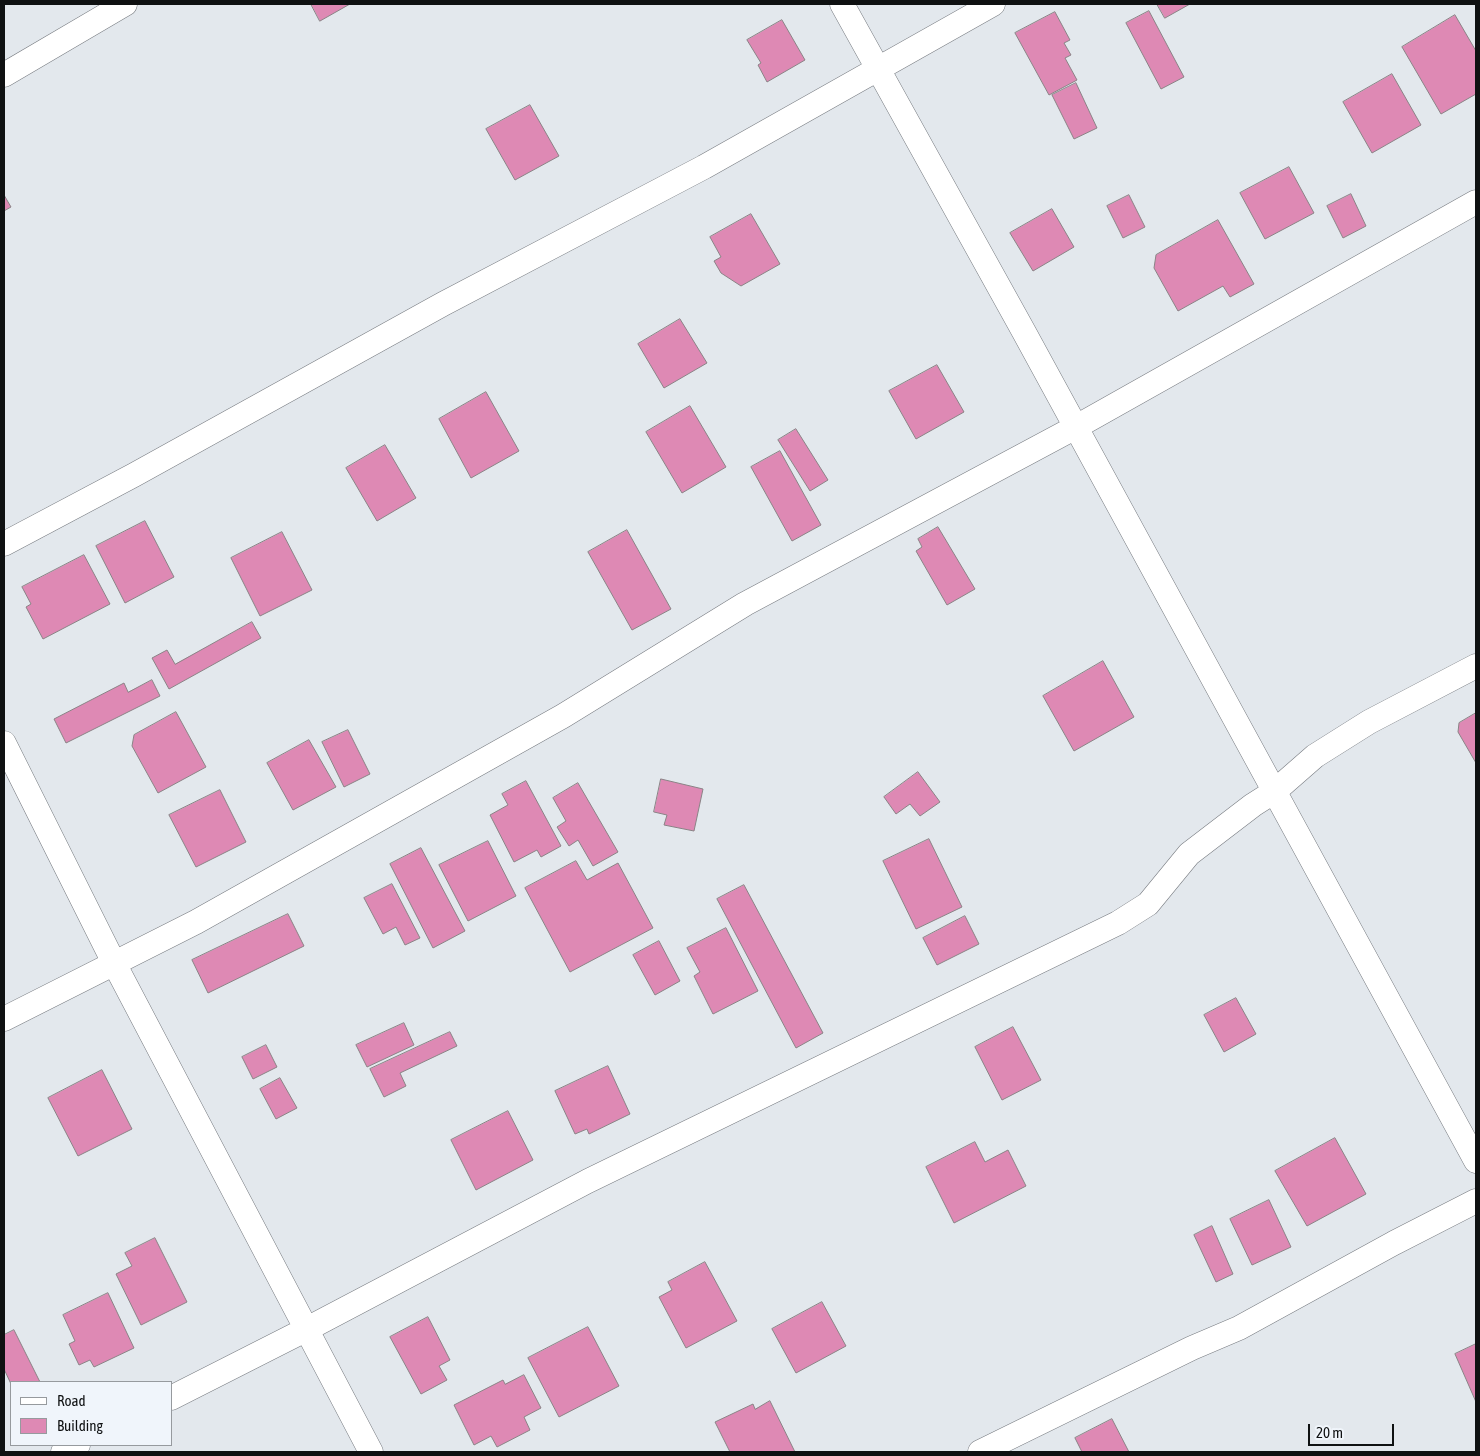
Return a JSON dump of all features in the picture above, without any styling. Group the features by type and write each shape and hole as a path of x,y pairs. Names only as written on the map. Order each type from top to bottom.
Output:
{"street":[{"path":"4,75 125,4"},
{"path":"842,4 1475,1156"},
{"path":"4,544 134,475 443,304 704,167 993,4"},
{"path":"4,1019 196,922 563,716 745,604 1076,427 1476,202"},
{"path":"172,1397 307,1329 588,1181 1118,923 1148,904 1189,854 1253,805 1275,791 1315,756 1370,722 1476,666"},
{"path":"4,743 114,963 371,1452"},
{"path":"980,1452 1192,1348 1239,1328 1394,1243 1476,1201"},
{"path":"63,1452 76,1446"}],"building":[{"path":"311,4 350,4 320,21"},
{"path":"1157,4 1190,4 1165,18"},
{"path":"1149,11 1184,77 1161,89 1126,23"},
{"path":"1055,12 1070,40 1064,43 1071,55 1065,58 1077,80 1049,95 1015,33"},
{"path":"1455,15 1476,51 1476,94 1441,114 1402,47"},
{"path":"782,20 805,60 767,82 758,65 761,63 747,40"},
{"path":"1392,74 1421,125 1372,153 1343,102"},
{"path":"1076,83 1097,128 1074,139 1052,95"},
{"path":"530,105 559,156 515,180 486,129"},
{"path":"1289,167 1314,213 1265,239 1240,193"},
{"path":"1351,194 1366,226 1343,238 1327,206"},
{"path":"4,195 11,207 4,211"},
{"path":"1129,195 1145,227 1123,238 1107,206"},
{"path":"1052,209 1074,247 1033,271 1010,233"},
{"path":"751,214 780,264 741,286 721,273 714,261 721,257 710,237"},
{"path":"1218,220 1254,284 1230,297 1223,286 1178,311 1154,268 1156,255"},
{"path":"680,319 707,363 664,388 638,344"},
{"path":"937,365 964,412 916,439 889,391"},
{"path":"486,392 519,451 471,478 439,419"},
{"path":"690,406 726,467 682,493 646,432"},
{"path":"796,429 828,480 810,491 778,440"},
{"path":"385,445 416,498 377,521 346,468"},
{"path":"780,451 821,525 792,541 751,467"},
{"path":"145,521 174,577 125,603 96,546"},
{"path":"938,527 975,589 947,605 916,551 922,547 918,539"},
{"path":"627,530 671,609 632,630 588,552"},
{"path":"282,532 312,590 260,616 231,558"},
{"path":"84,555 110,604 43,639 26,607 31,604 22,587"},
{"path":"252,622 261,638 169,689 152,658 167,650 175,664"},
{"path":"1103,661 1134,717 1074,751 1043,696"},
{"path":"152,680 160,696 66,743 54,719 124,683 128,692"},
{"path":"176,712 206,767 158,793 132,746 134,735"},
{"path":"1476,713 1476,763 1458,732 1459,723"},
{"path":"348,730 370,774 344,787 322,742"},
{"path":"309,740 336,787 293,810 267,763"},
{"path":"918,772 940,802 920,816 910,804 896,814 884,797"},
{"path":"661,779 703,789 694,831 664,825 667,815 654,812"},
{"path":"526,781 561,846 541,857 537,850 514,862 490,815 508,805 502,794"},
{"path":"578,783 618,852 593,866 578,840 569,846 557,827 566,821 553,798"},
{"path":"220,790 246,842 196,867 169,815"},
{"path":"929,839 962,907 916,929 883,861"},
{"path":"488,841 516,896 468,921 439,865"},
{"path":"421,848 465,931 433,948 390,864"},
{"path":"576,861 587,880 618,863 653,928 570,972 525,888"},
{"path":"392,884 420,938 405,945 396,927 383,934 364,898"},
{"path":"744,885 823,1033 796,1048 717,899"},
{"path":"288,914 304,946 208,993 192,960"},
{"path":"965,916 979,944 937,965 923,938"},
{"path":"726,928 758,991 713,1014 694,976 700,972 687,948"},
{"path":"659,941 680,981 655,995 633,955"},
{"path":"1236,998 1256,1034 1224,1052 1204,1015"},
{"path":"404,1023 414,1045 367,1067 356,1045"},
{"path":"1013,1027 1041,1080 1002,1100 975,1047"},
{"path":"450,1032 457,1046 400,1073 406,1086 384,1097 370,1069"},
{"path":"266,1045 277,1067 253,1079 242,1057"},
{"path":"608,1066 630,1114 589,1134 587,1129 575,1134 555,1091"},
{"path":"102,1070 132,1129 78,1156 48,1098"},
{"path":"280,1078 297,1108 276,1119 260,1089"},
{"path":"508,1111 533,1160 476,1190 451,1140"},
{"path":"1335,1138 1366,1194 1307,1226 1275,1171"},
{"path":"975,1142 985,1162 1008,1150 1026,1186 954,1223 926,1167"},
{"path":"1269,1200 1291,1247 1252,1265 1230,1219"},
{"path":"1212,1226 1233,1274 1216,1282 1194,1235"},
{"path":"155,1238 187,1302 141,1325 116,1274 132,1266 125,1253"},
{"path":"705,1262 737,1321 686,1348 659,1297 672,1290 668,1282"},
{"path":"108,1293 134,1348 94,1367 90,1360 79,1365 69,1344 75,1341 63,1315"},
{"path":"822,1302 846,1346 796,1373 772,1329"},
{"path":"428,1317 450,1360 439,1366 447,1380 421,1394 390,1337"},
{"path":"588,1327 619,1386 559,1417 528,1358"},
{"path":"14,1330 40,1381 10,1382 4,1369 4,1335"},
{"path":"1476,1344 1476,1402 1455,1354"},
{"path":"524,1375 541,1408 524,1417 530,1430 497,1447 491,1436 474,1445 454,1405 503,1380 505,1384"},
{"path":"770,1401 795,1452 730,1452 715,1422 753,1404 755,1409"},
{"path":"1112,1419 1129,1452 1082,1452 1075,1438"}]}
